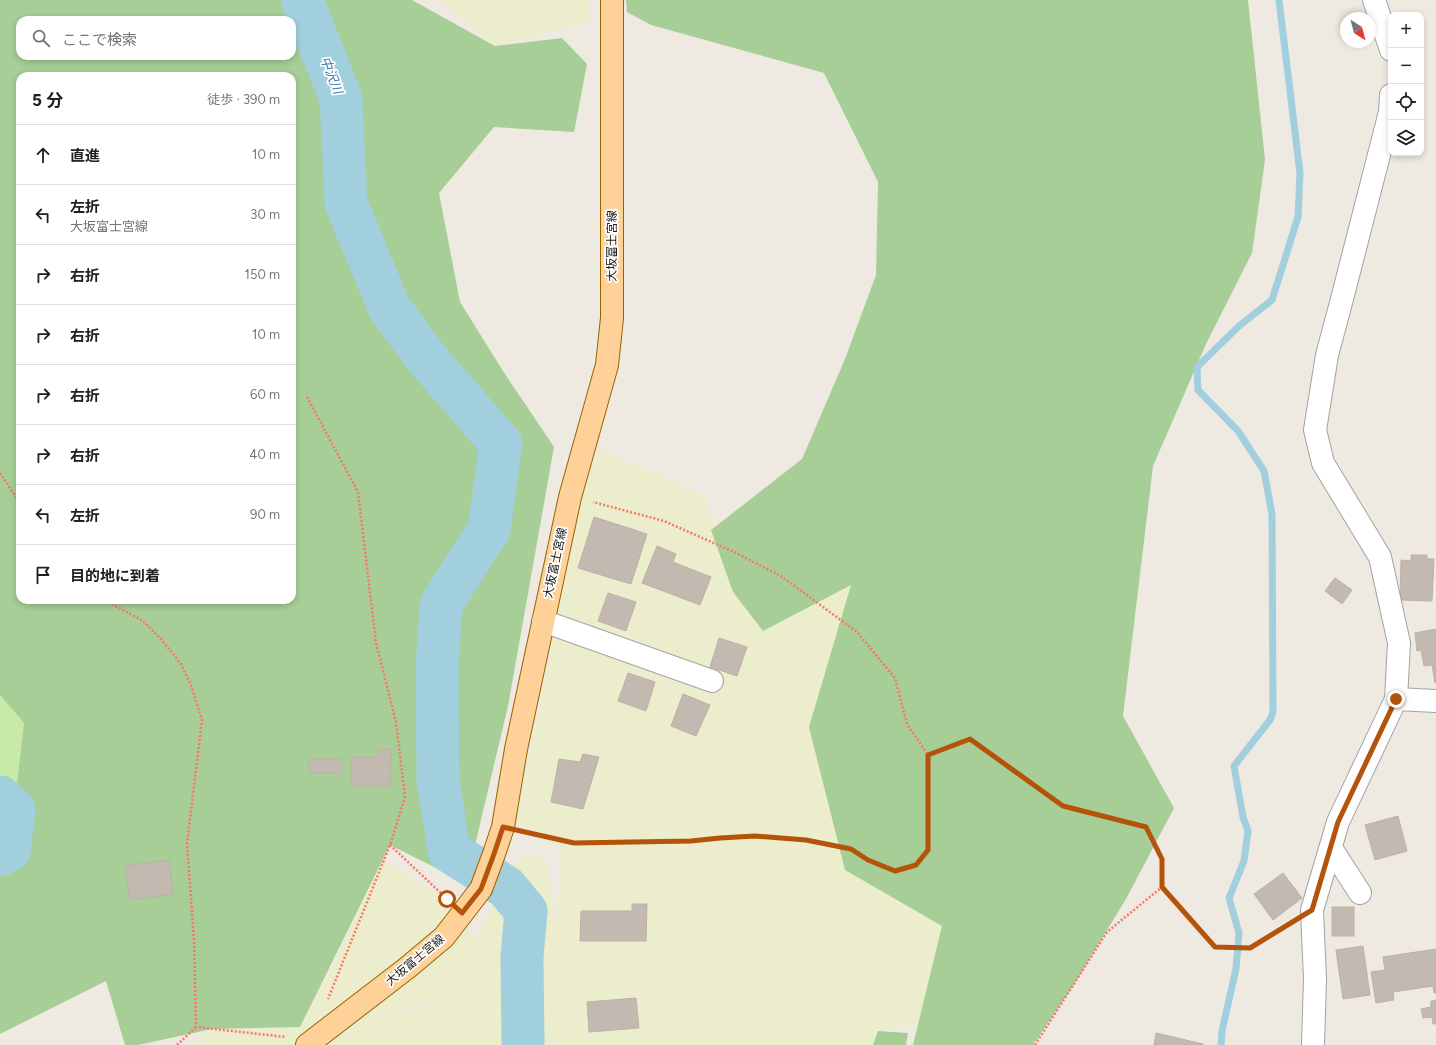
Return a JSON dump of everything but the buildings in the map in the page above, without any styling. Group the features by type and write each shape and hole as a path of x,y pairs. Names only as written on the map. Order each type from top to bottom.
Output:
{"main road":[{"name":"大坂富士宮線","path":"309,1043 407,968 444,937 481,889 503,827 516,749 570,496 607,365 612,318 612,0"}],"street":[{"path":"1374,0 1390,48"},
{"path":"1313,1045 1315,979 1312,910 1338,822 1396,699 1399,643 1380,557 1323,463 1315,430 1327,355 1388,119"},
{"path":"543,621 712,681"},
{"path":"1396,699 1436,701"},
{"path":"1330,848 1360,894"}],"path":[{"path":"307,397 358,492 376,643 396,722 405,797 390,845 325,1004"},
{"path":"0,473 16,497"},
{"path":"503,827 574,843 691,841 755,836 806,840 851,849 868,860 895,871 916,865 928,850 928,755 907,724 895,678 856,632 781,576 734,552 664,521 570,496"},
{"path":"112,604 142,622 161,639 181,664 191,685 202,720 187,844 194,940 196,1027 177,1045"},
{"path":"928,755 970,739 1063,806 1146,827 1162,859 1162,887 1215,947 1250,948 1312,910"},
{"path":"390,845 462,913"},
{"path":"1035,1045 1107,932 1162,887"},
{"path":"196,1027 309,1043"}],"green space":[{"path":"0,0 412,0 495,46 562,38 587,64 574,132 494,127 439,193 460,302 503,371 554,447 508,706 466,883 390,845 300,1027 212,1029 138,1045 125,1045 106,981 0,1034 0,851 11,835 24,723 0,695"},
{"path":"436,0 590,0 590,22 495,46"},
{"path":"626,0 1248,0 1265,160 1252,253 1206,344 1153,466 1123,716 1174,808 1126,899 1073,986 1033,1045 913,1045 942,926 845,870 809,727 851,585 763,631 733,592 711,530 802,459 845,359 876,275 878,182 824,73 651,25 627,12"},
{"path":"598,448 706,496 722,560 852,584 809,727 950,927 923,1027 899,1027 878,1031 873,1045 192,1045 212,1029 300,1027 332,967 383,859 447,899 475,938 522,854 547,859 557,923 561,847 516,821 550,654 571,524","holes":["448,994 414,1008 374,1019"]},
{"path":"0,695 24,723 10,842 0,864"},
{"path":"878,1031 908,1033 906,1045 873,1045"}],"waterway":[{"name":"中沢川","path":"302,0 341,99 346,203 389,307 424,355 501,444 489,529 441,605 437,667 438,780 449,851 506,887 526,911 522,957 523,1045"},
{"path":"1221,1045 1222,1031 1236,969 1239,933 1229,898 1244,861 1248,831 1243,817 1234,766 1270,720 1273,712 1272,514 1264,471 1238,431 1198,390 1197,367 1239,326 1272,300 1298,217 1300,173 1279,0"},
{"path":"0,797 14,810 9,850 0,855"}],"route":[{"path":"447,899 462,913 481,889 503,827 574,843 691,841 755,836 806,840 851,849 868,860 895,871 916,865 928,850 928,755 970,739 1063,806 1146,827 1162,859 1162,887 1215,947 1250,948 1312,910 1338,822 1396,699"}]}
